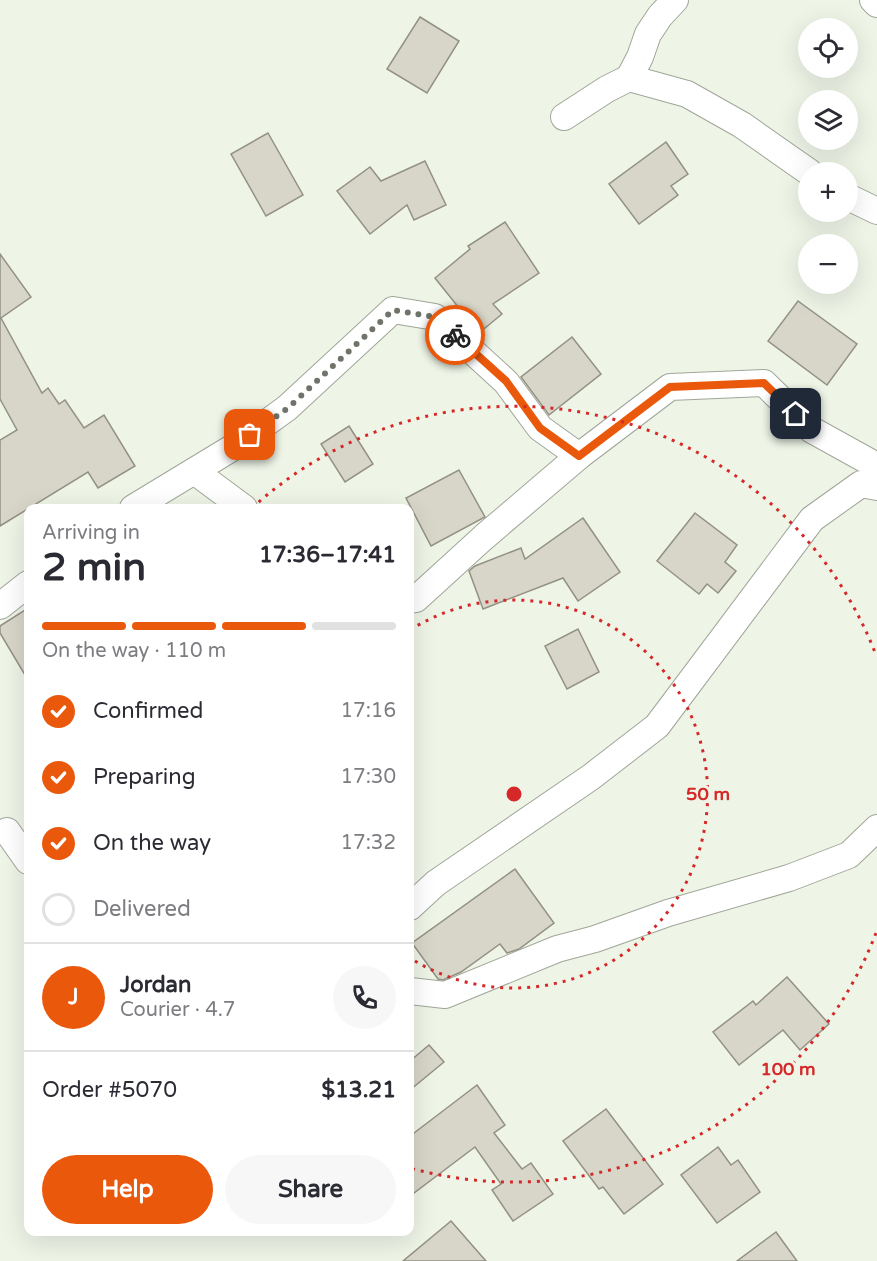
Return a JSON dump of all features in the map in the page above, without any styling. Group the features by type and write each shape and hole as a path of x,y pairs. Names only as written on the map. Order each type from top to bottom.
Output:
{"street":[{"path":"564,117 606,89 629,78 648,34 675,0"},
{"path":"873,0 877,4"},
{"path":"629,78 687,94 742,125 798,164"},
{"path":"858,202 877,211"},
{"path":"140,504 231,448 288,408 393,310 435,317 506,381 540,428 579,456"},
{"path":"414,599 579,456 670,387 764,383 812,430 877,466"},
{"path":"194,471 239,504"},
{"path":"414,903 435,883 591,777 657,726 812,519 861,484 877,487"},
{"path":"0,606 24,587"},
{"path":"414,991 445,995 557,949 595,939 668,913 789,878 849,855 877,828"},
{"path":"7,831 24,855"}],"building":[{"path":"420,17 459,41 427,93 387,69"},
{"path":"268,133 303,195 266,216 231,154"},
{"path":"666,142 688,174 671,186 678,195 639,224 609,184"},
{"path":"425,161 446,205 414,220 407,205 370,234 337,191 370,167 381,181"},
{"path":"505,222 539,273 493,304 502,314 479,333 435,278 470,249 468,246"},
{"path":"0,254 31,297 1,318 42,393 48,388 59,404 65,400 84,428 104,415 135,466 98,488 88,472 36,504 24,504 24,511 0,526 0,440 17,430 0,399"},
{"path":"798,301 857,344 827,385 768,341"},
{"path":"572,337 601,374 549,415 521,377"},
{"path":"349,426 373,464 345,482 321,444"},
{"path":"459,470 485,517 431,546 414,513 414,504 409,504 406,498"},
{"path":"695,513 737,545 725,562 736,571 718,593 707,584 699,594 657,561"},
{"path":"583,518 620,572 578,601 563,578 483,609 469,571 475,566 521,548 525,559"},
{"path":"24,611 24,673 0,633 0,626"},
{"path":"578,629 599,672 567,689 545,646"},
{"path":"515,869 554,923 519,949 507,953 500,944 461,972 443,980 438,979 414,946 414,942"},
{"path":"787,977 829,1024 800,1050 783,1030 739,1065 713,1032 753,1001 756,1005"},
{"path":"429,1045 444,1062 414,1087 414,1058"},
{"path":"477,1085 505,1125 494,1133 522,1169 531,1163 553,1194 513,1221 492,1190 501,1184 475,1147 414,1193 414,1133"},
{"path":"606,1109 663,1184 624,1214 603,1187 599,1189 563,1141"},
{"path":"718,1147 731,1165 738,1160 760,1192 717,1223 681,1175"},
{"path":"451,1221 486,1261 403,1261"},
{"path":"776,1232 797,1261 737,1261"}],"way so far":[{"path":"250,435 288,408 393,310 435,317 455,335"}],"route":[{"path":"455,335 506,381 540,428 579,456 670,387 764,383 796,414"}]}
